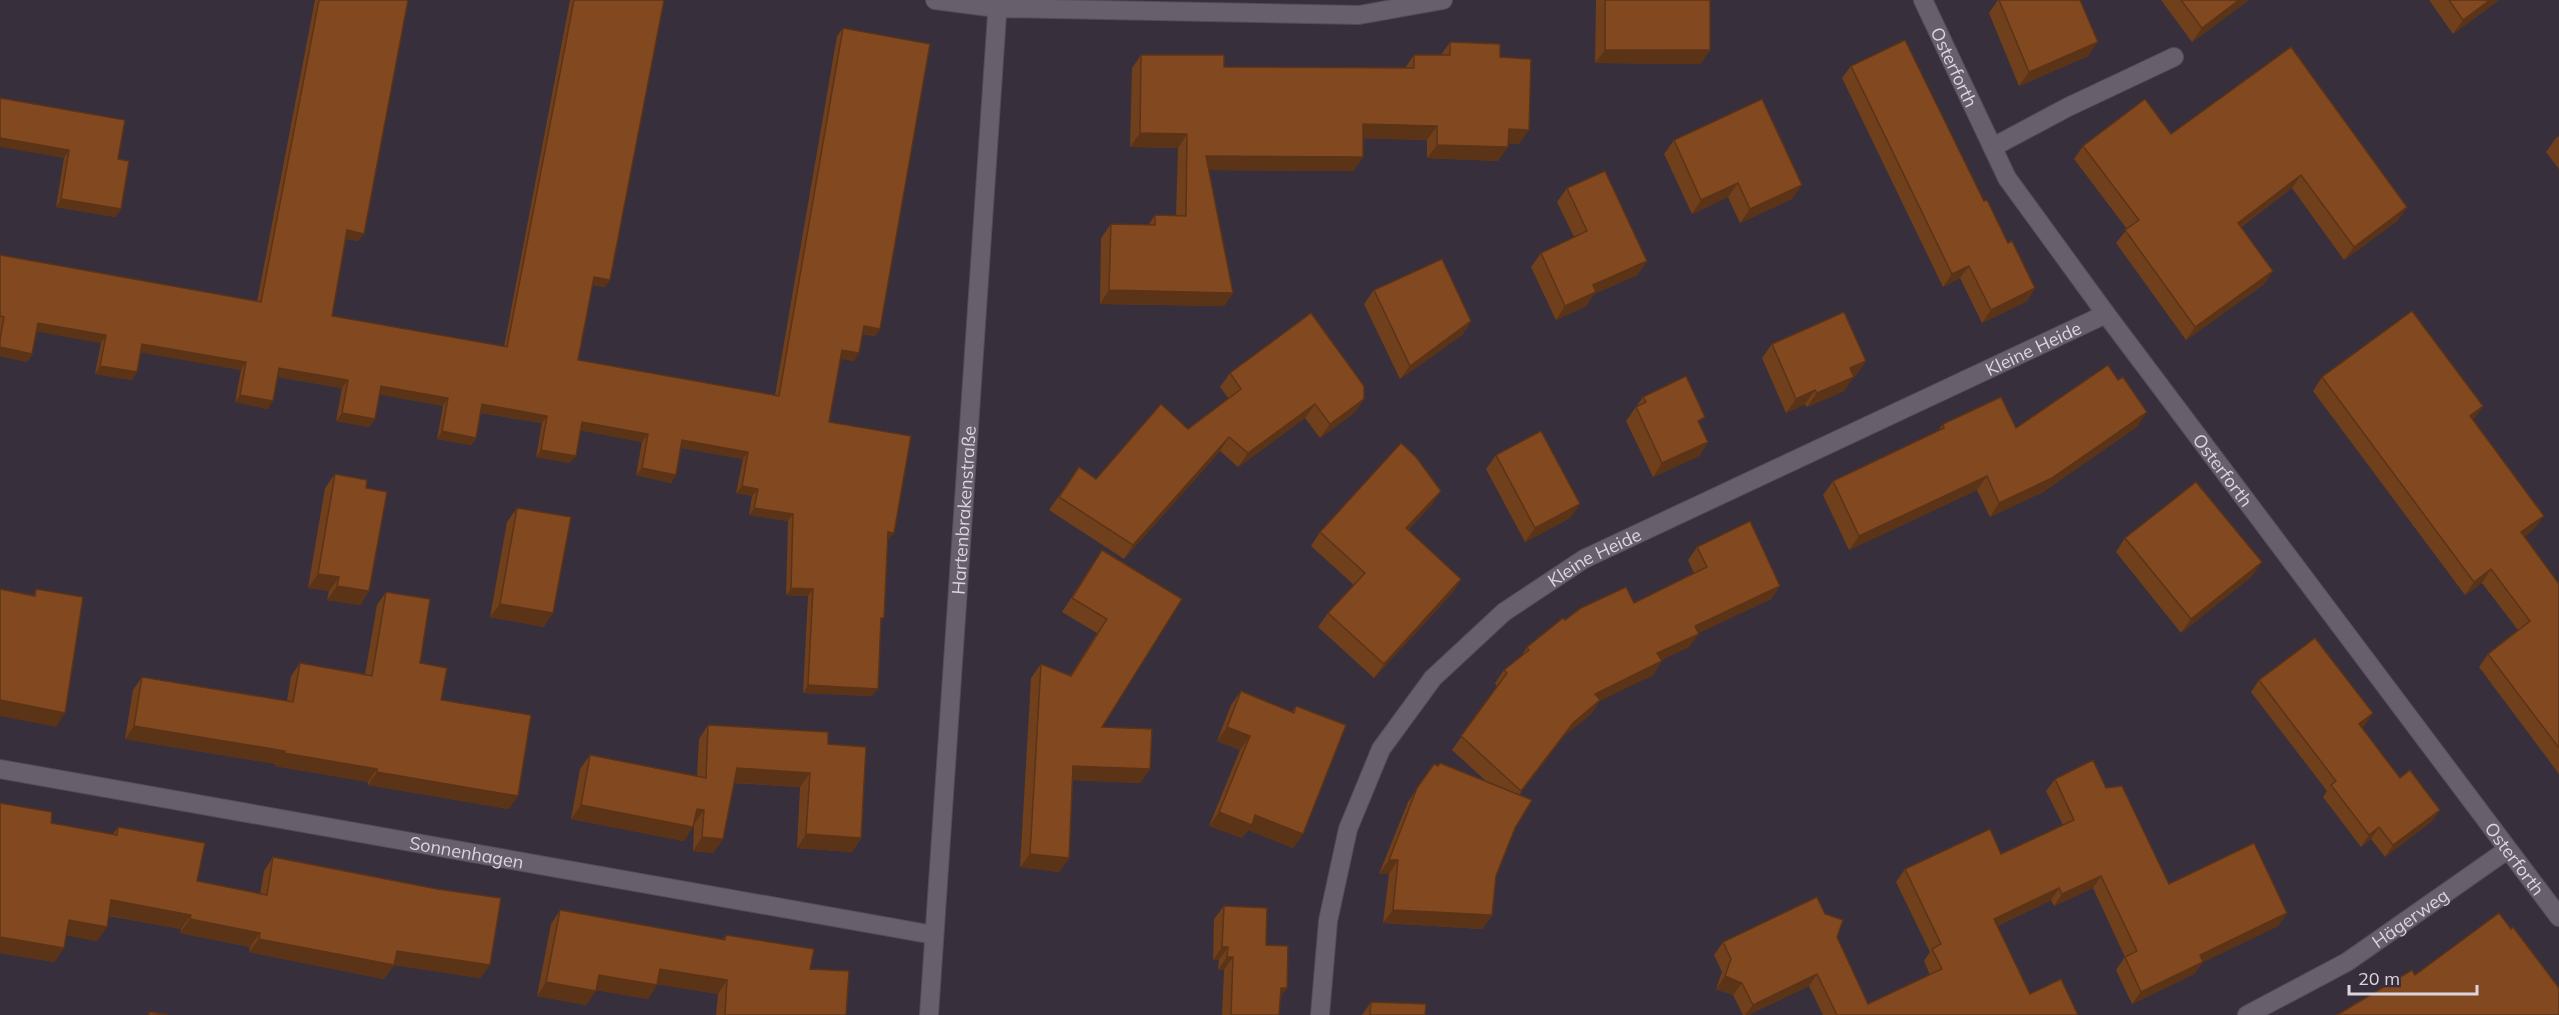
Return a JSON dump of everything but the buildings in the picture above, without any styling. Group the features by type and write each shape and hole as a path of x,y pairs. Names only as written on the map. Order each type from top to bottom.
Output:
{"street":[{"path":"935,0 997,4 1359,15 1443,0"},
{"name":"Osterforth","path":"1923,0 2007,178 2106,314 2559,917"},
{"name":"Hartenbrakenstraße","path":"929,1015 997,4"},
{"path":"1993,147 2068,107 2174,57"},
{"name":"Kleine Heide","path":"1320,1015 1328,921 1348,829 1381,749 1433,678 1504,612 1584,559 2106,314"},
{"name":"Sonnenhagen","path":"0,769 934,935"},
{"name":"Hägerweg","path":"2247,1015 2347,962 2468,880 2507,850"}]}
